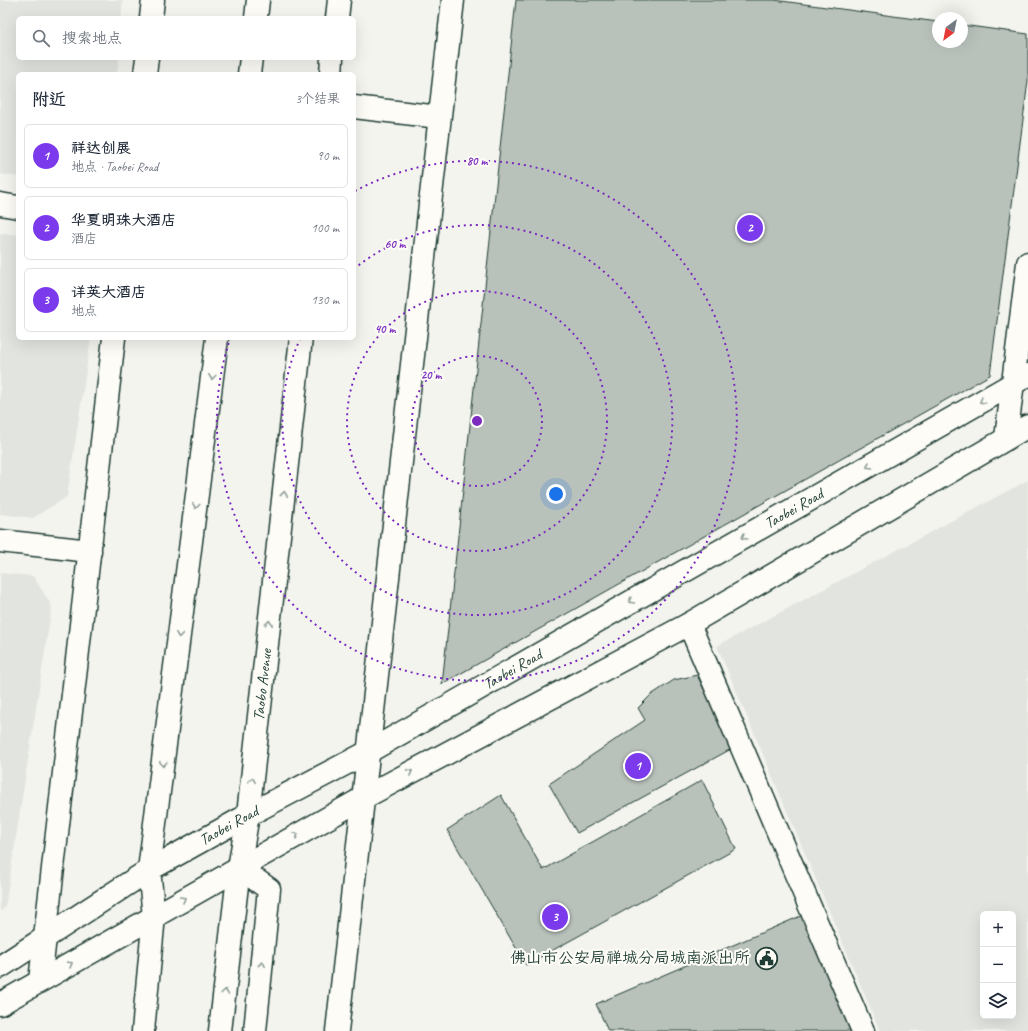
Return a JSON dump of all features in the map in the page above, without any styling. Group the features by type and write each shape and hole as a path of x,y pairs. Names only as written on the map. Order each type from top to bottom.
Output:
{"street":[{"path":"151,16 153,0"},
{"path":"256,16 258,0"},
{"path":"337,16 339,0"},
{"path":"337,1031 453,0"},
{"path":"145,72 147,60"},
{"path":"249,72 251,60"},
{"path":"331,72 332,60"},
{"path":"356,107 439,117"},
{"path":"0,204 16,207"},
{"path":"1006,438 1020,380 1028,263"},
{"path":"40,981 114,340"},
{"path":"143,1031 154,916 149,870 217,340"},
{"name":"Taobo Avenue","path":"220,1031 239,868 248,815 301,340"},
{"name":"Taobei Road","path":"0,967 149,870 248,815 368,752 1020,380"},
{"path":"0,1004 363,798 689,624 1028,426"},
{"path":"0,541 90,551"},
{"path":"689,624 863,1031"},
{"path":"239,868 270,889 255,1031"}],"shaded area":[{"path":"0,0 123,0 121,16 16,16 16,60 119,60 117,72 16,72 16,177 0,174"},
{"path":"0,233 16,235 16,340 91,340 67,497 33,518 0,514"},
{"path":"1028,480 1028,1031 880,1031 717,646"},
{"path":"0,573 33,576 52,606 5,908 0,911"}],"building":[{"path":"516,0 774,0 932,21 932,48 968,48 968,26 1028,34 1028,81 990,375 442,684"},
{"path":"697,675 733,748 577,833 549,784 645,720 638,708 651,695 674,680"},
{"path":"702,780 736,849 526,965 447,830 501,795 543,870"},
{"name":"佛山市公安局禅城分局城南派出所","path":"810,912 860,1031 608,1031 596,1004"}],"place":[{"name":"华夏明珠大酒店","path":"750,228"},
{"name":"祥达创展","path":"638,766"},
{"name":"详英大酒店","path":"555,917"},
{"name":"佛山市公安局禅城分局城南派出所","path":"766,958"}]}
